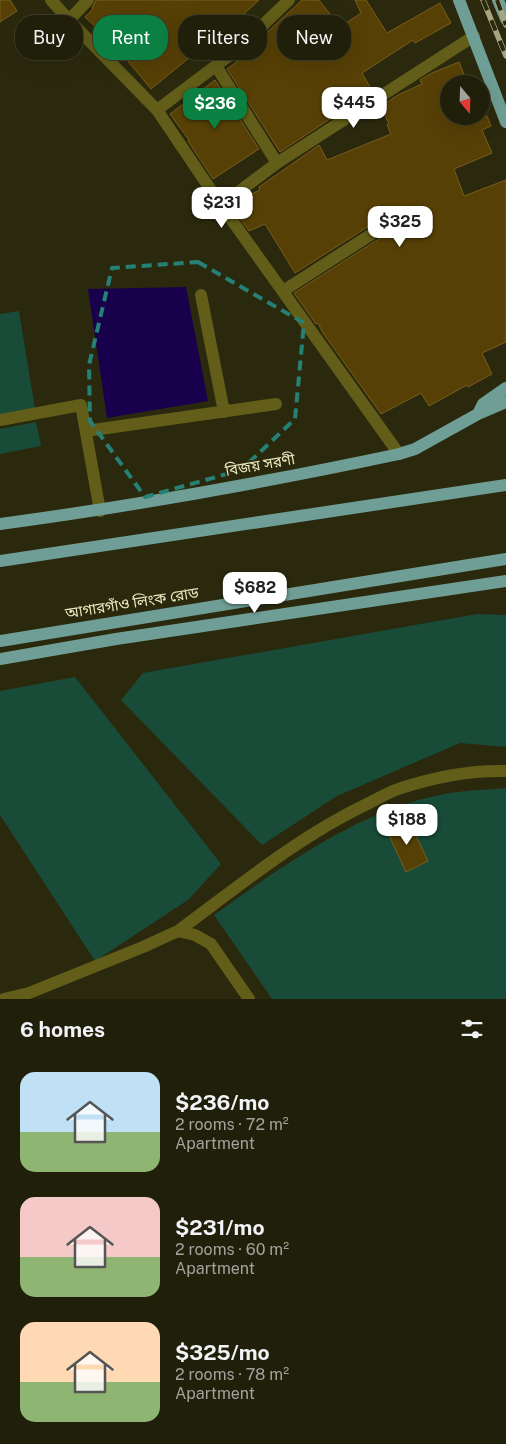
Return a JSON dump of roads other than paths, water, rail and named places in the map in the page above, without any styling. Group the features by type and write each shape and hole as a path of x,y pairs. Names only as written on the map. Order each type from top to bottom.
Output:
{"main road":[{"path":"459,0 506,122"},
{"path":"498,0 506,19"},
{"name":"বিজয় সরণী","path":"0,524 100,511 294,476 399,454 415,449 478,414 483,404 506,388"},
{"path":"478,414 506,402"},
{"path":"0,561 506,485"},
{"name":"আগারগাঁও লিংক রোড","path":"0,641 506,559"},
{"path":"0,659 126,638 506,581"}],"street":[{"path":"51,0 64,15"},
{"path":"74,15 88,0"},
{"path":"157,110 238,49 289,0"},
{"path":"83,34 157,110 221,205 399,454"},
{"path":"221,205 277,163 474,36"},
{"path":"216,66 277,163"},
{"path":"283,291 403,214"},
{"path":"201,295 224,412"},
{"path":"86,432 276,404"},
{"path":"0,420 81,405 100,511"},
{"path":"4,999 29,993 178,931 296,844 346,814 400,788 456,774 506,771"},
{"path":"178,931 195,935 211,944 249,999"}],"railway":[{"path":"483,0 506,56"},
{"path":"497,0 506,25"}]}
